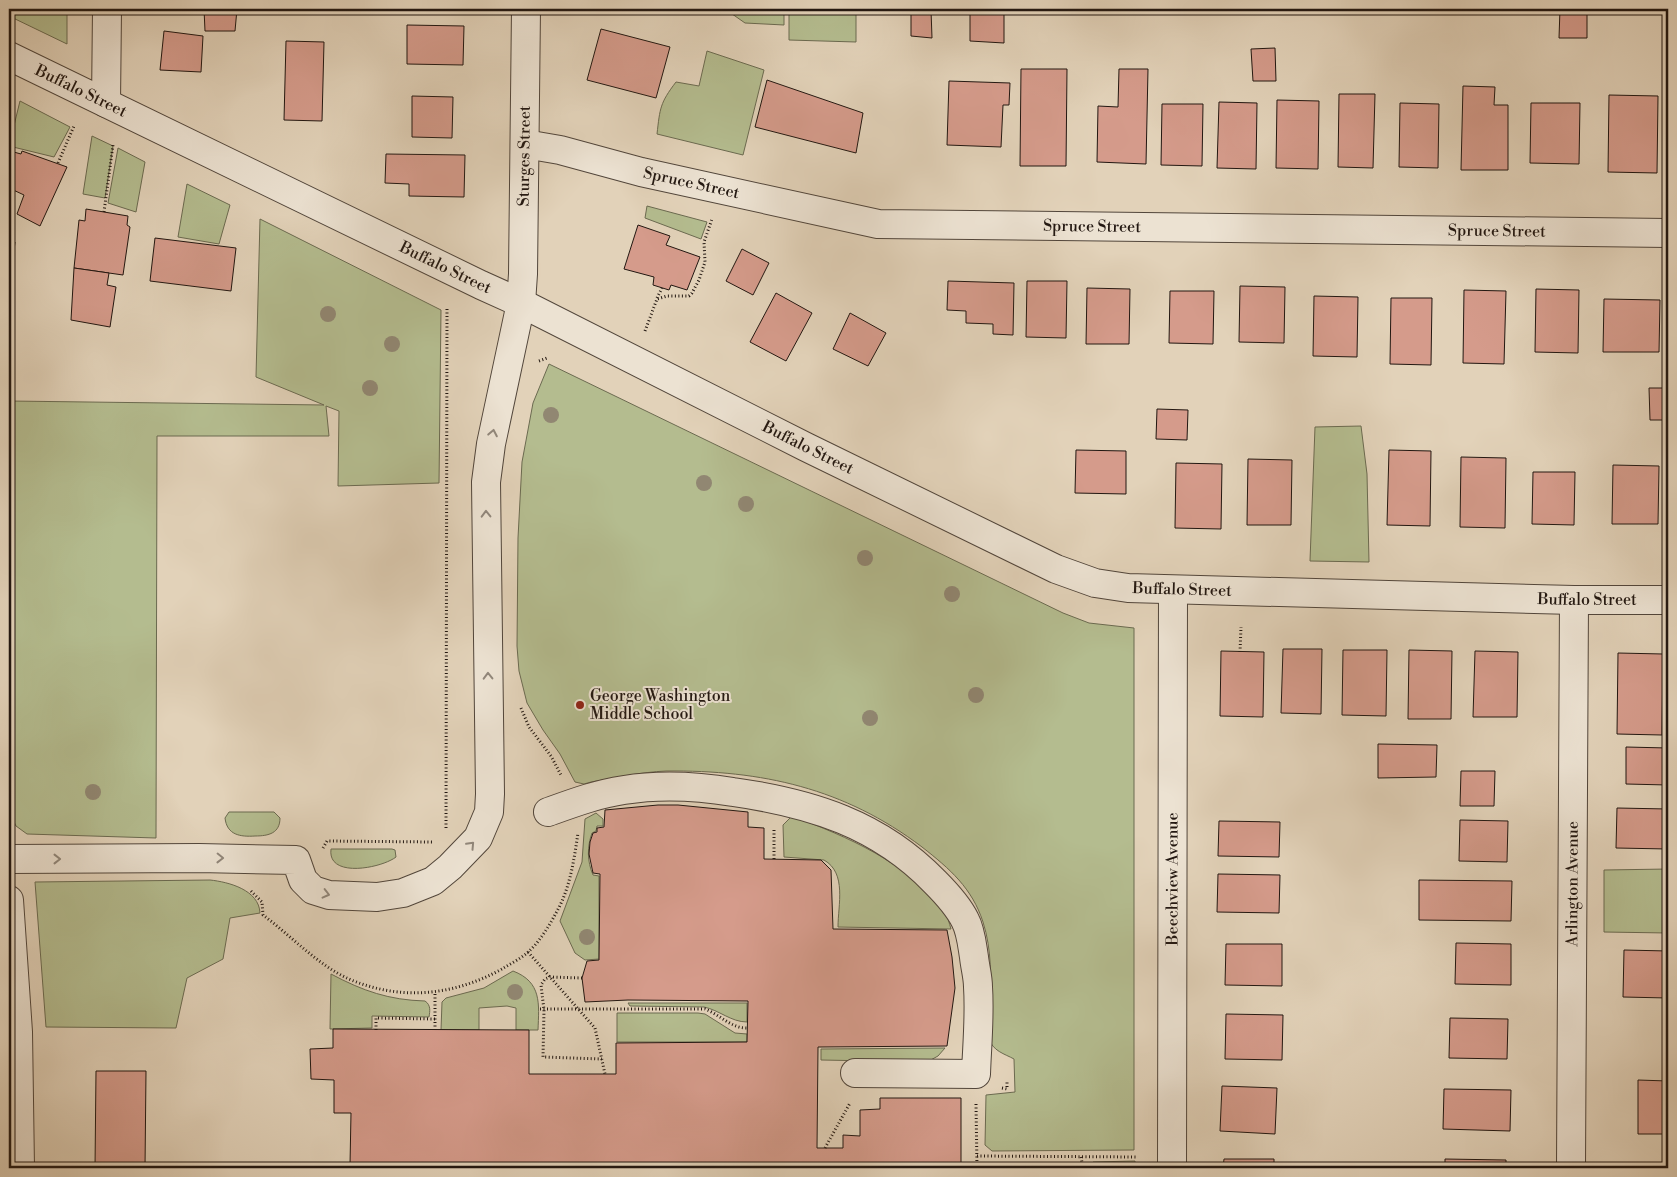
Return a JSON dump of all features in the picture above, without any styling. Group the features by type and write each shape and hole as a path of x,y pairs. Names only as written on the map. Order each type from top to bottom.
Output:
{"street":[{"path":"106,103 107,9"},
{"name":"Sturges Street","path":"9,859 199,858 296,860 302,880 313,890 328,895 377,897 403,893 433,880 450,868 478,838 489,812 486,482 491,444 520,303 523,274 526,9"},
{"name":"Buffalo Street","path":"9,56 520,303 1056,569 1095,583 1128,588 1173,590 1574,600 1668,600"},
{"name":"Spruce Street","path":"525,144 560,150 641,172 878,224 1668,233"},
{"name":"Beechview Avenue","path":"1172,1168 1173,590"},
{"name":"Arlington Avenue","path":"1571,1168 1574,600"},
{"path":"548,812 586,798 625,789 665,786 705,788 800,804 845,820 883,839 922,868 950,898 966,921 972,944 978,987 976,1074 862,1073"},
{"path":"9,900 18,1032 20,1168"}],"path":[{"path":"58,163 74,126"},
{"path":"104,212 113,145"},
{"path":"657,299 667,296 689,296 692,293 700,280 704,262 704,242 712,219"},
{"path":"644,334 662,288"},
{"path":"446,833 447,309"},
{"path":"1240,652 1241,627"},
{"path":"323,853 322,848 327,841 436,842 430,846"},
{"path":"263,916 333,970"},
{"path":"528,952 595,1028 605,1074"},
{"path":"582,978 550,976 541,985 543,1057 602,1059"},
{"path":"435,992 435,1030"},
{"path":"542,1010 705,1009 714,1012 734,1025 748,1028"},
{"path":"376,1030 376,1018 435,1019"},
{"path":"825,1148 862,1073"},
{"path":"976,1074 977,1168"},
{"path":"977,1156 1138,1157"},
{"path":"1080,1157 1082,1168"}],"green space":[{"path":"9,9 67,9 67,44 9,16"},
{"path":"725,9 784,9 784,25 745,23"},
{"path":"789,9 856,9 856,42 789,40"},
{"path":"707,51 764,70 743,155 657,134 660,112 667,95 676,82 699,86"},
{"path":"20,101 70,127 54,157 9,146"},
{"path":"92,136 113,146 105,198 83,194"},
{"path":"118,148 145,162 136,212 108,203"},
{"path":"187,184 230,205 219,244 178,237"},
{"path":"647,206 707,222 701,239 645,218"},
{"path":"260,219 441,310 439,483 338,486 339,411 326,406 329,436 157,436 156,838 27,834 16,826 9,812 9,401 324,405 256,377"},
{"path":"549,364 1063,613 1089,623 1134,628 1134,1150 992,1151 985,1145 986,1095 1015,1092 1014,1059 996,1049 989,1038 990,965 988,943 983,922 973,899 951,871 922,847 893,827 863,810 801,786 736,774 666,771 584,784 575,782 560,754 527,703 519,671 517,646 518,538 522,462 533,403"},
{"path":"1361,426 1367,474 1369,562 1310,561 1315,427"},
{"path":"229,812 274,812 280,818 280,823 273,833 260,836 239,835 231,831 226,824 225,818"},
{"path":"596,813 603,819 603,826 597,826 596,831 592,833 588,854 593,875 599,876 599,959 585,960 575,953 560,921 582,862 585,819"},
{"path":"792,816 855,842 913,878 945,913 951,929 838,927 839,881 831,866 824,860 784,857 783,825"},
{"path":"331,849 392,849 395,850 396,857 379,865 346,868 332,858"},
{"path":"1668,869 1668,933 1604,932 1604,870"},
{"path":"210,880 234,885 249,893 258,905 260,913 230,918 223,959 187,978 176,1028 46,1027 35,882"},
{"path":"513,971 529,981 537,995 539,1011 538,1030 516,1030 516,1008 507,1006 479,1008 479,1030 441,1030 442,1002 446,998 484,988"},
{"path":"331,974 376,994 400,999 425,1001 430,1010 429,1017 372,1016 372,1028 330,1029"},
{"path":"628,1003 747,1003 747,1022 736,1020 704,1007 630,1006"},
{"path":"617,1013 705,1014 735,1033 747,1034 747,1042 617,1042"},
{"path":"945,1048 938,1056 927,1062 821,1060 821,1049"},
{"path":"1135,1161 1135,1168 1089,1168 1093,1162"},
{"path":"983,1163 1071,1164 1072,1168 983,1168"}],"building":[{"path":"204,9 237,9 235,31 205,31"},
{"path":"911,9 931,10 932,38 911,36"},
{"path":"970,9 1004,10 1004,43 970,41"},
{"path":"1560,9 1587,9 1587,38 1559,38"},
{"path":"1600,9 1625,9 1625,14 1600,13"},
{"path":"407,25 464,26 463,65 407,64"},
{"path":"601,29 670,47 656,98 587,80"},
{"path":"164,31 203,36 201,72 160,70"},
{"path":"286,41 324,42 322,121 284,120"},
{"path":"1275,48 1276,81 1253,81 1251,49"},
{"path":"1021,69 1067,69 1066,166 1020,166"},
{"path":"1119,69 1148,69 1146,164 1097,162 1098,106 1118,107"},
{"path":"767,80 863,113 856,153 755,127"},
{"path":"949,81 1010,83 1009,105 1003,105 1001,147 947,145"},
{"path":"1463,86 1495,87 1494,105 1508,105 1508,170 1461,170"},
{"path":"1339,94 1375,94 1373,168 1338,167"},
{"path":"1609,95 1658,96 1657,173 1608,172"},
{"path":"412,96 453,97 452,138 412,137"},
{"path":"1277,100 1319,101 1318,169 1276,168"},
{"path":"1219,102 1257,103 1256,169 1217,168"},
{"path":"1400,103 1439,104 1438,168 1399,167"},
{"path":"1531,103 1580,103 1579,164 1530,163"},
{"path":"1162,104 1203,104 1202,166 1161,165"},
{"path":"10,151 21,154 22,151 67,167 40,226 17,214 24,195 9,188 9,181 14,168 9,166"},
{"path":"386,154 465,155 464,197 409,196 409,184 385,183"},
{"path":"86,209 128,216 127,225 130,227 123,275 74,268 79,220 85,221"},
{"path":"638,225 670,236 666,245 700,257 687,290 671,285 669,290 653,285 654,277 624,269"},
{"path":"155,238 236,248 231,291 150,281"},
{"path":"9,240 15,242 11,275 9,274"},
{"path":"742,249 769,263 753,295 726,281"},
{"path":"74,268 109,273 107,285 116,287 110,327 71,320"},
{"path":"948,281 1014,283 1013,335 993,334 993,324 966,323 966,311 947,310"},
{"path":"1027,281 1067,281 1066,338 1026,337"},
{"path":"1240,286 1285,287 1284,343 1239,342"},
{"path":"1087,288 1130,289 1129,344 1086,344"},
{"path":"1536,289 1579,290 1578,353 1535,352"},
{"path":"1464,290 1506,291 1504,364 1463,363"},
{"path":"1170,291 1214,291 1213,344 1169,343"},
{"path":"776,293 812,313 786,361 750,342"},
{"path":"1314,296 1358,297 1357,357 1313,356"},
{"path":"1391,298 1432,298 1431,365 1390,364"},
{"path":"1604,299 1660,300 1659,352 1603,352"},
{"path":"850,313 886,333 868,366 833,349"},
{"path":"1649,388 1668,388 1668,420 1650,420"},
{"path":"1157,409 1188,410 1187,440 1156,439"},
{"path":"1076,450 1126,451 1126,494 1075,493"},
{"path":"1389,450 1431,451 1430,526 1387,525"},
{"path":"1461,457 1506,458 1505,528 1460,527"},
{"path":"1248,459 1292,460 1291,525 1247,525"},
{"path":"1176,463 1222,464 1221,529 1175,528"},
{"path":"1613,465 1659,466 1658,524 1612,524"},
{"path":"1533,472 1575,472 1574,525 1532,524"},
{"path":"1283,649 1322,649 1321,714 1281,713"},
{"path":"1343,650 1387,650 1386,716 1342,715"},
{"path":"1409,650 1452,651 1451,719 1408,719"},
{"path":"1221,651 1264,652 1263,717 1220,716"},
{"path":"1475,651 1518,652 1517,717 1473,717"},
{"path":"1618,653 1663,654 1662,735 1617,734"},
{"path":"1378,744 1437,745 1436,777 1378,778"},
{"path":"1626,747 1668,748 1668,785 1626,784"},
{"path":"1461,771 1495,771 1494,806 1460,806"},
{"path":"678,805 748,812 748,827 764,828 764,859 821,860 831,870 833,929 947,930 955,988 947,1046 818,1047 817,1148 843,1148 843,1135 860,1136 860,1110 880,1109 880,1098 961,1098 961,1168 369,1168 369,1165 350,1165 351,1113 334,1113 334,1080 311,1079 310,1049 333,1048 333,1029 529,1030 529,1074 616,1074 616,1043 747,1042 748,1001 628,1000 585,1002 582,978 587,961 599,960 600,874 593,873 589,854 593,833 597,832 597,828 604,827 605,810"},
{"path":"1617,808 1668,809 1668,849 1616,848"},
{"path":"1460,820 1508,821 1507,862 1459,861"},
{"path":"1219,821 1280,822 1279,857 1218,856"},
{"path":"1218,874 1280,875 1279,913 1217,912"},
{"path":"1419,880 1512,881 1511,921 1419,920"},
{"path":"1456,943 1511,944 1511,985 1455,984"},
{"path":"1226,944 1282,944 1282,986 1225,985"},
{"path":"1624,950 1668,951 1668,998 1623,997"},
{"path":"1226,1014 1283,1015 1282,1060 1225,1059"},
{"path":"1450,1018 1508,1019 1507,1059 1449,1058"},
{"path":"96,1071 146,1071 145,1168 95,1168"},
{"path":"1638,1080 1668,1081 1668,1134 1638,1134"},
{"path":"1222,1086 1277,1088 1275,1134 1220,1131"},
{"path":"1444,1089 1511,1090 1510,1131 1443,1129"},
{"path":"1224,1159 1274,1159 1274,1168 1223,1168"},
{"path":"1445,1159 1506,1160 1506,1168 1445,1168"}],"place":[{"name":"George Washington Middle School","path":"580,705"}]}
